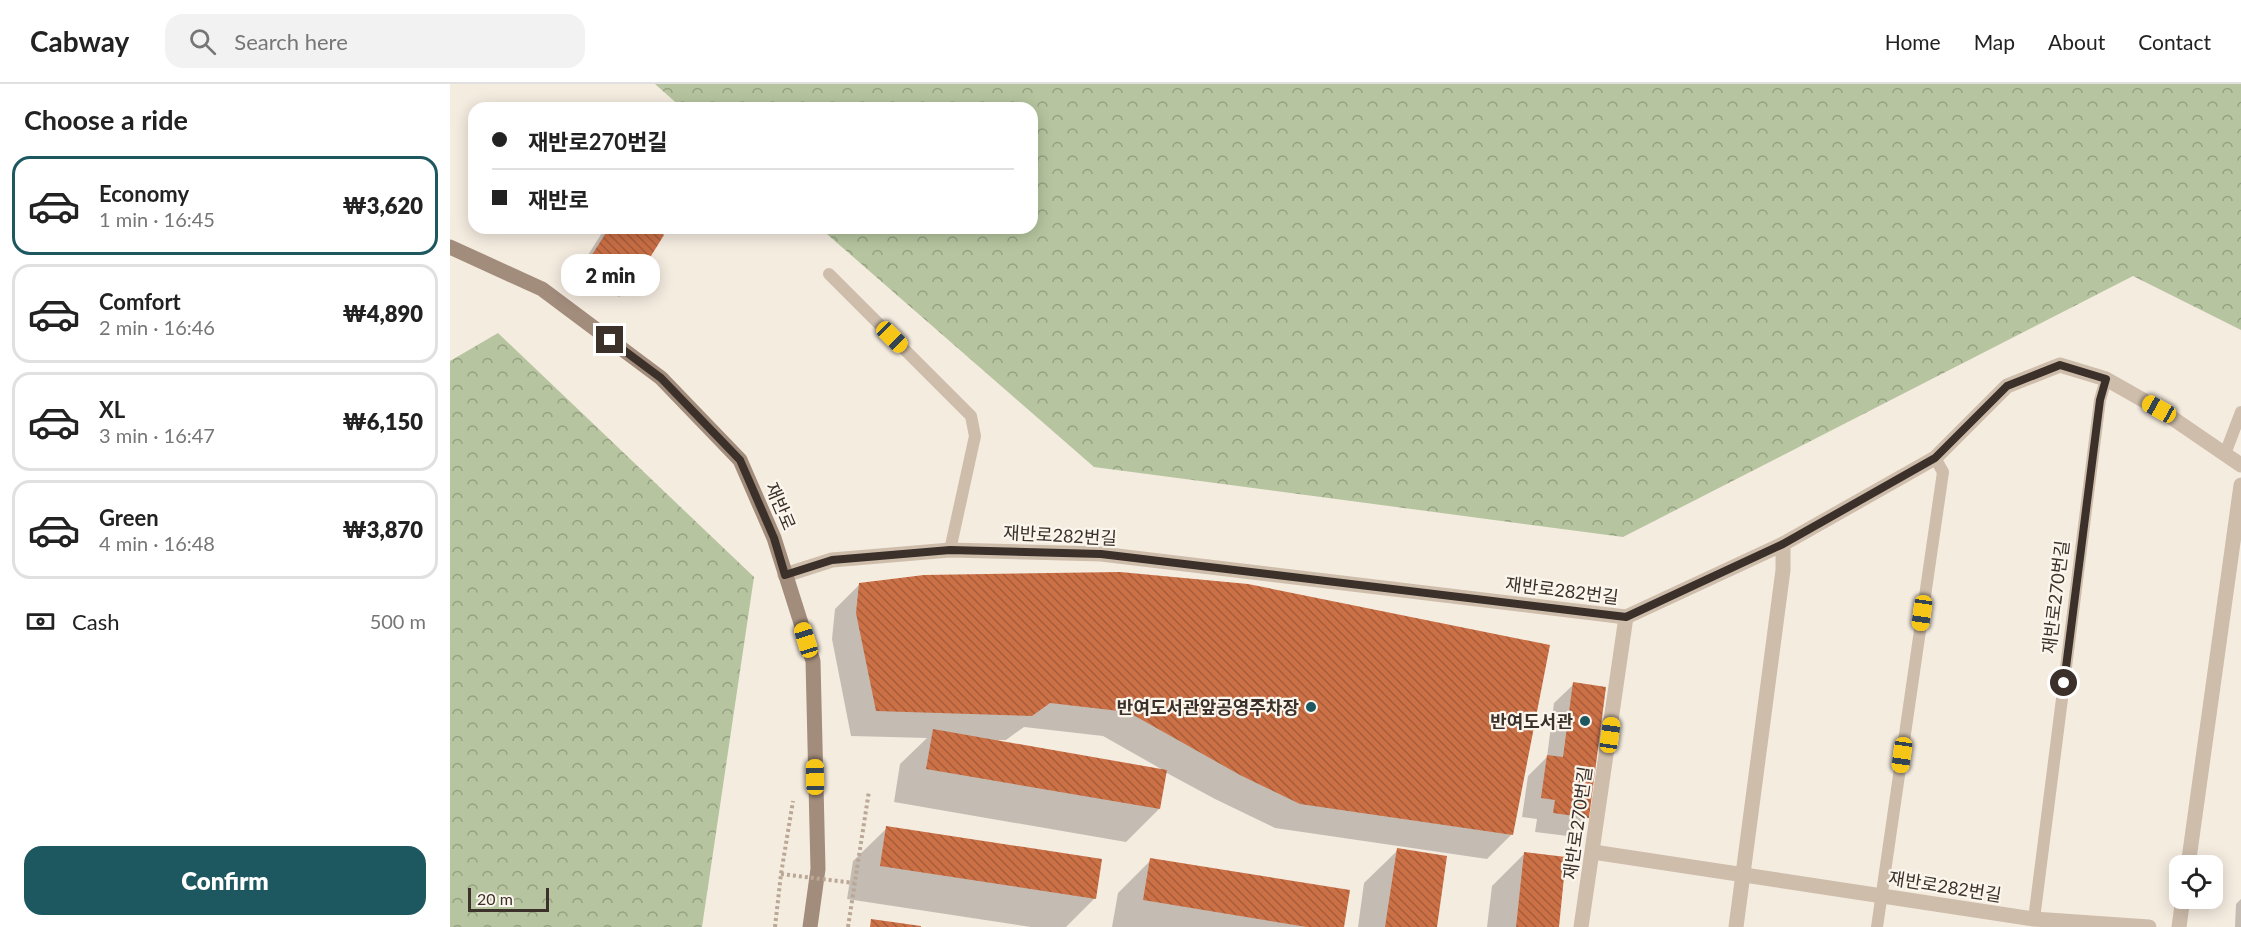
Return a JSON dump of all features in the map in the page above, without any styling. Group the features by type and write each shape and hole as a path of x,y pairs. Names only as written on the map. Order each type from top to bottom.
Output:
{"main road":[{"name":"재반로","path":"450,247 542,289 661,378 740,460 774,538 813,661 818,869 810,927"}],"street":[{"name":"재반로282번길","path":"785,575 832,560 950,550 1101,554 1626,617 1783,544 1935,458 2007,386 2060,365 2106,379 2159,409 2241,465"},
{"path":"2190,855 2241,485"},
{"path":"1736,927 1783,570 1783,544"},
{"name":"재반로270번길","path":"1581,927 1626,617"},
{"name":"재반로282번길","path":"1593,852 1882,896 2033,923 2149,927"},
{"path":"2179,927 2181,909"}],"lane":[{"path":"829,274 971,416 975,436 950,550"},
{"name":"재반로270번길","path":"2033,923 2100,400 2106,379"},
{"path":"2225,454 2241,412"},
{"path":"1877,927 1943,472 1935,458"}],"path":[{"path":"848,927 869,791"},
{"path":"775,927 794,794"},
{"path":"781,874 854,883"}],"green space":[{"path":"655,84 2241,84 2241,330 2133,276 1623,537 1094,467 827,234 1038,234 1038,102 675,102"},
{"path":"498,333 754,577 702,927 450,927 450,361"}],"building":[{"path":"605,234 664,235 633,285 590,258"},
{"name":"반여도서관앞공영주차장","path":"1120,572 1248,584 1550,645 1513,835 1300,804 1240,775 1128,712 1050,703 1032,716 876,711 856,613 859,583 924,575"},
{"name":"반여도서관","path":"1573,682 1606,687 1589,818 1553,813 1555,800 1541,798 1547,755 1563,757"},
{"path":"933,729 1167,770 1160,809 926,769"},
{"path":"886,826 1102,859 1096,899 880,866"},
{"path":"1397,848 1447,856 1437,927 1385,927"},
{"path":"1524,852 1566,857 1559,927 1516,927"},
{"path":"1150,858 1350,890 1344,927 1307,927 1143,900"},
{"path":"871,919 921,926 921,927 870,927"}],"place":[{"name":"반여도서관앞공영주차장","path":"1311,707"},
{"name":"반여도서관","path":"1585,721"}],"route":[{"path":"610,340 661,378 740,460 774,538 785,575 832,560 950,550 1101,554 1626,617 1783,544 1935,458 2007,386 2060,365 2106,379 2100,400 2064,683"}]}
